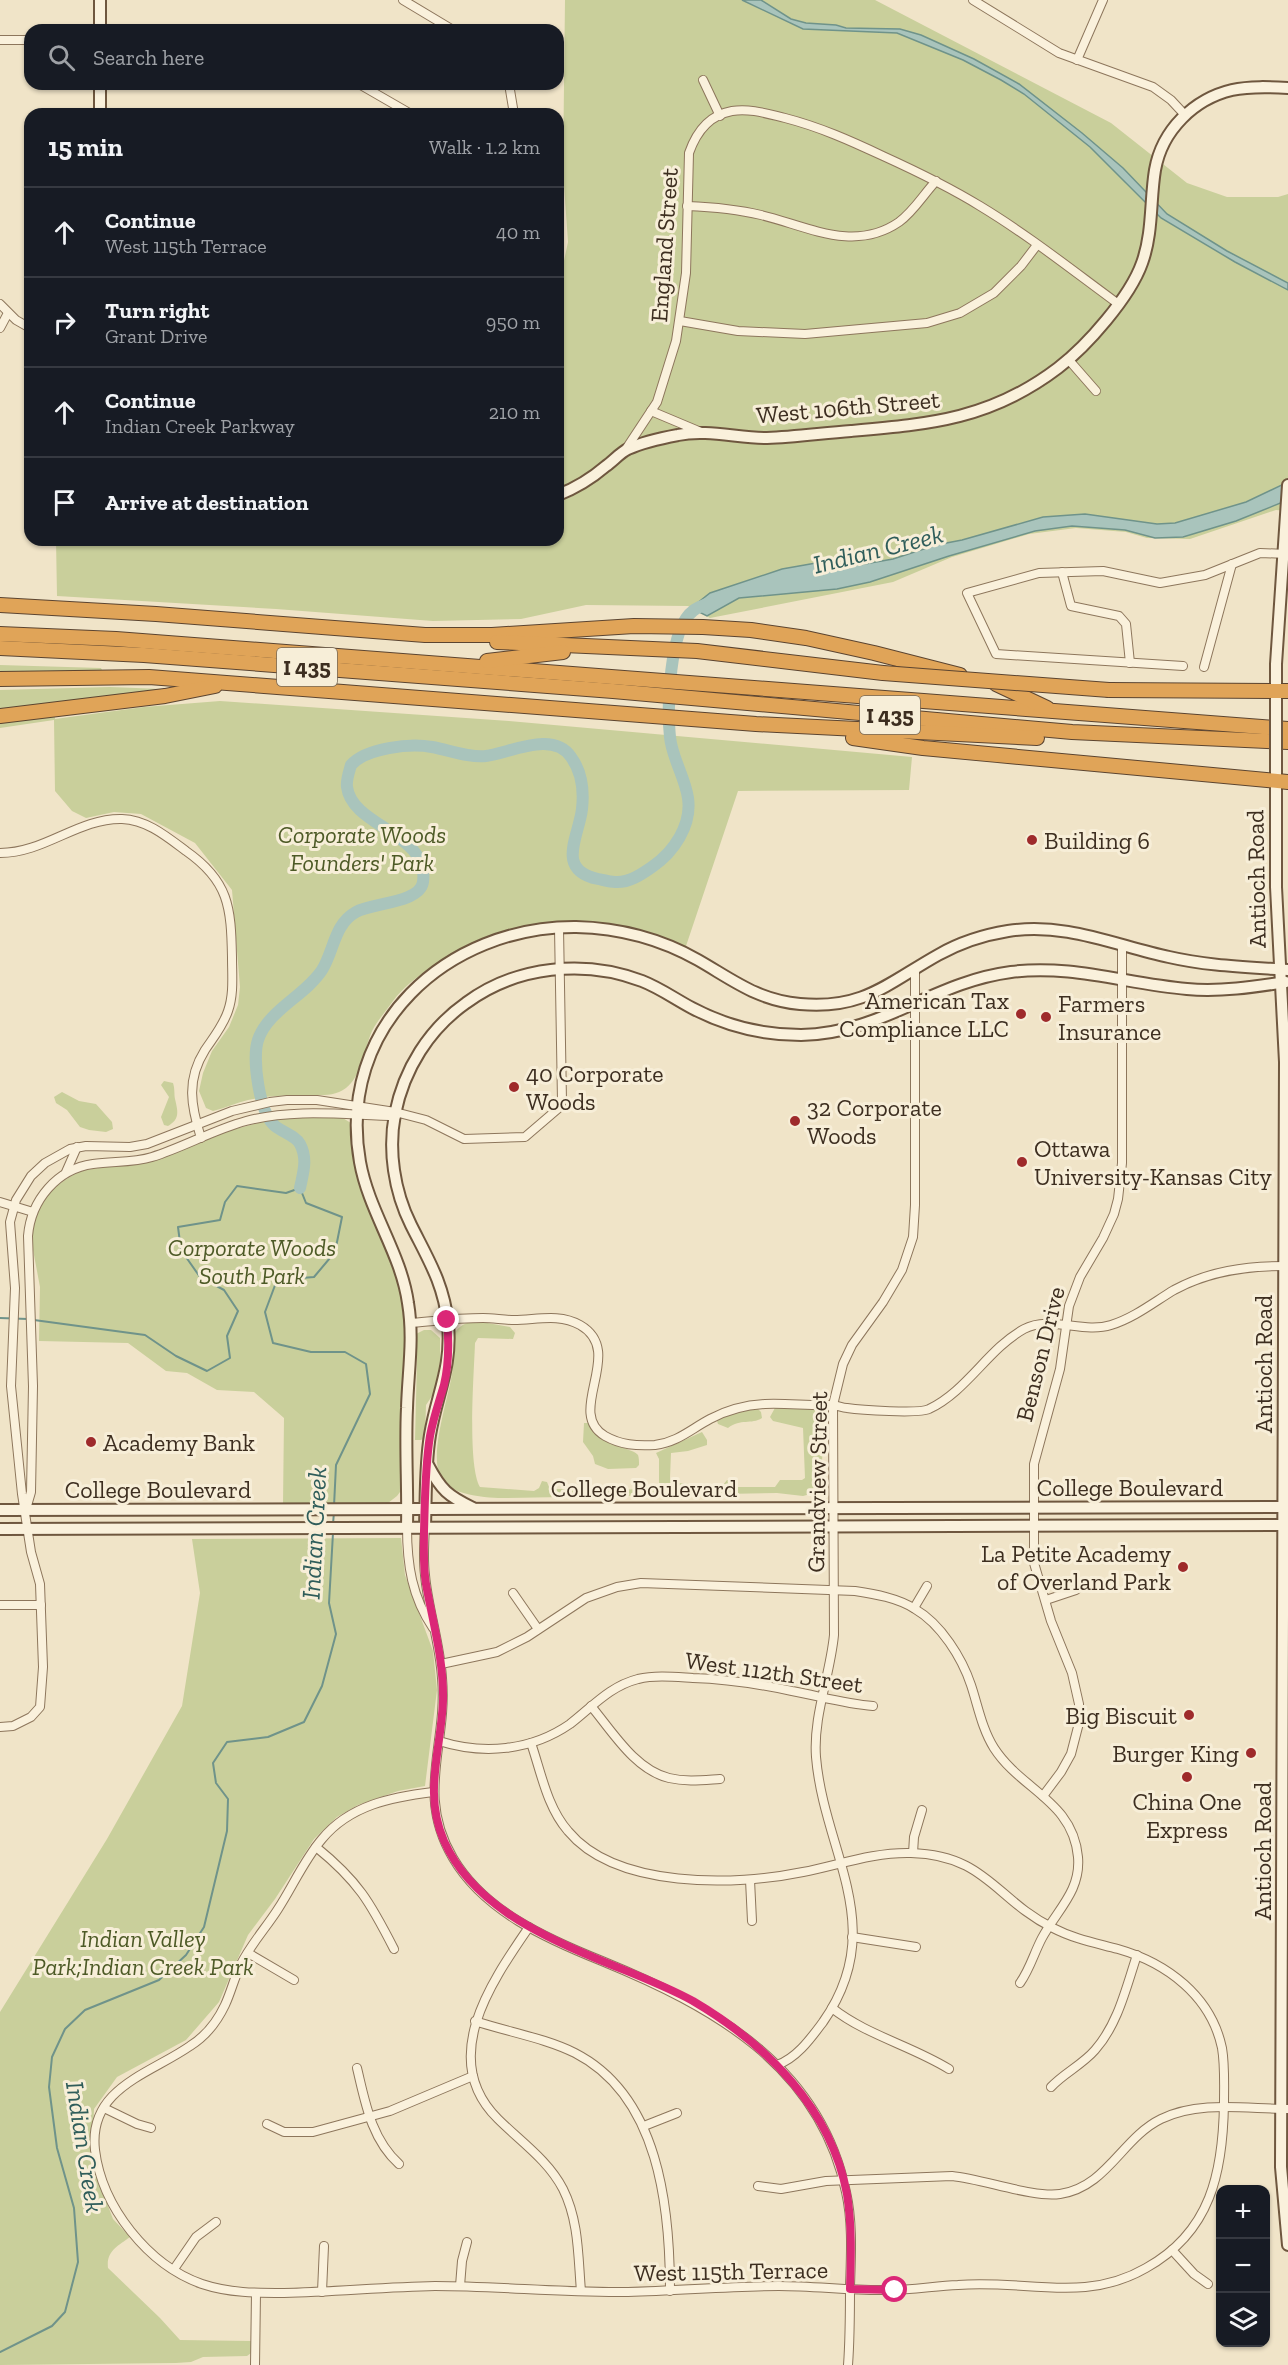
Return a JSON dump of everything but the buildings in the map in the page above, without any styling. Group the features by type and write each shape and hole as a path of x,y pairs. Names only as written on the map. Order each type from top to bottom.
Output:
{"highway":[{"path":"0,605 425,635 492,635 602,627 667,626 751,630 834,644 1003,685 1054,711"},
{"path":"0,611 29,607"},
{"name":"I 435","path":"0,634 127,639 458,664 708,699 1072,732 1288,742"},
{"path":"425,635 447,642 697,651 883,673 1109,690 1282,691"},
{"name":"I 435","path":"0,648 613,684 708,684 1288,729"},
{"path":"458,664 616,648"},
{"path":"0,679 119,676 230,682 756,724 1038,738 1072,732"},
{"path":"0,716 165,696 230,682"},
{"path":"756,724 924,748 1282,782"}],"main road":[{"path":"100,0 100,24"},
{"name":"West 106th Street","path":"564,492 594,475 626,449 681,434 705,433 743,438 770,438 904,426 946,421 981,411 1017,395 1036,384 1068,359 1101,325 1142,262 1149,237 1155,168 1167,136 1185,115 1207,99 1233,90 1249,87 1288,88"},
{"path":"100,90 100,108"},
{"name":"Antioch Road","path":"1288,485 1286,554 1276,664 1282,691 1276,709 1276,765 1282,782 1276,887 1284,969 1286,1231 1285,2109 1281,2167 1288,2245"},
{"path":"407,1527 406,1412 411,1347 410,1323 401,1271 368,1195 364,1180 358,1150 358,1110 365,1072 376,1042 400,1004 423,981 450,960 484,943 520,933 559,928 614,930 648,938 699,960 746,989 772,999 804,1004 833,1004 860,998 884,989 951,948 1007,931 1025,929 1065,930 1193,962 1284,969"},
{"path":"424,1527 427,1463 433,1420 446,1372 449,1347 444,1298 435,1270 410,1224 399,1197 393,1161 395,1114 400,1094 414,1062 433,1033 469,1000 496,985 528,974 560,969 597,970 625,976 654,987 723,1022 786,1035 818,1034 849,1029 880,1020 955,985 1013,972 1066,970 1204,990 1245,988 1284,982"},
{"path":"427,1463 445,1493 477,1510"},
{"name":"College Boulevard","path":"0,1510 1286,1507"},
{"name":"College Boulevard","path":"0,1529 1285,1525"}],"street":[{"path":"403,0 443,24"},
{"path":"973,0 988,4 1036,40 1077,60 1152,87 1171,100 1185,115"},
{"path":"1077,60 1103,0"},
{"path":"0,40 24,40"},
{"path":"703,80 720,116 729,111 747,110 793,120 843,137 936,181 980,205 1117,303"},
{"path":"369,90 401,108"},
{"path":"510,90 513,108"},
{"name":"England Street","path":"626,449 657,402 669,370 680,321 686,273 688,163 693,142 705,125 720,116"},
{"path":"687,206 745,211 828,235 856,237 883,230 900,221 912,211 936,181"},
{"path":"680,321 738,331 805,334 927,323 960,313 994,293 1021,266 1037,245"},
{"path":"0,304 8,313 24,324"},
{"path":"0,327 8,313"},
{"path":"1068,359 1096,391"},
{"path":"651,411 705,433"},
{"path":"1183,666 996,654 967,593 1039,573 1103,571 1160,583 1205,575 1260,553 1286,554"},
{"path":"1204,667 1232,564"},
{"path":"1062,572 1071,606 1119,616 1126,624 1130,663"},
{"path":"0,853 30,849 102,821 121,819 135,821 155,828 205,865 222,887 231,913 232,998 226,1018 200,1058 192,1078 191,1098 201,1138"},
{"path":"0,1727 13,1726 31,1717 40,1707 43,1666 40,1584 31,1552 11,1401 15,1277 10,1231 14,1206 25,1183 37,1169 61,1153 77,1147 130,1147 147,1144 223,1114 270,1102 317,1100 358,1110 407,1114 426,1120 464,1139 520,1139 525,1137 560,1107 562,1101 559,928"},
{"name":"Benson Drive","path":"1043,1796 1071,1754 1079,1723 1079,1704 1072,1672 1051,1621 1034,1563 1033,1508 1036,1455 1060,1369 1069,1306 1076,1285 1108,1228 1118,1198 1122,1163 1122,945"},
{"name":"Grandview Street","path":"777,2066 788,2062 807,2042 832,2008 846,1972 852,1936 850,1893 826,1814 818,1777 817,1731 834,1643 833,1405 843,1364 852,1345 896,1284 913,1237 915,970"},
{"path":"26,1510 31,1492 33,1386 28,1236 33,1212 46,1190 65,1174 92,1164 149,1158 225,1128 267,1116 358,1110"},
{"path":"65,1174 77,1147"},
{"path":"0,1202 33,1212"},
{"path":"410,1323 552,1317 578,1324 594,1339 598,1350 598,1365 590,1407 594,1426 599,1432 624,1445 668,1443 682,1438 710,1419 742,1406 791,1403 824,1407 833,1405 847,1408 928,1410 957,1390 999,1348 1025,1329 1044,1324 1098,1328 1111,1325 1124,1320 1174,1290 1214,1274 1256,1266 1286,1268"},
{"path":"407,1527 407,1559 411,1581 433,1628"},
{"path":"424,1527 424,1572 441,1664 443,1704 433,1792 435,1810 444,1839 463,1873 496,1904 529,1927 566,1946 646,1979 691,2001 742,2035 797,2087 832,2145 843,2180 851,2232 848,2365"},
{"path":"441,1664 497,1652 586,1598 617,1587 641,1583 872,1593 914,1608 945,1637 956,1652 971,1685 981,1721 994,1748 1014,1771 1060,1811 1068,1822 1075,1842 1078,1856 1077,1871 1070,1896 1049,1927 1020,1983"},
{"path":"914,1608 927,1586"},
{"path":"1046,1600 1076,1590"},
{"path":"513,1593 538,1629"},
{"path":"0,1605 41,1605"},
{"name":"West 112th Street","path":"439,1741 468,1747 495,1749 531,1743 554,1734 607,1693 623,1684 639,1679 665,1677 747,1683 873,1706"},
{"path":"591,1706 640,1762 651,1771 681,1780 720,1779"},
{"name":"West 115th Terrace","path":"104,2108 97,2122 94,2141 96,2155 105,2184 118,2213 130,2230 154,2255 188,2278 214,2288 256,2293 460,2286 581,2291 670,2291 778,2286 895,2290 985,2283 1055,2289 1093,2288 1133,2275 1161,2259 1194,2226 1212,2192 1222,2153 1224,2068 1221,2043 1209,2012 1189,1988 1175,1976 1137,1955 1072,1937 1049,1927 1025,1911 981,1873 966,1864 935,1854 868,1856 784,1876 750,1880 697,1880 643,1872 600,1857 564,1828 556,1814 531,1743"},
{"path":"151,2128 137,2124 104,2108 110,2097 123,2085 192,2045 209,2030 223,2010 248,1953 276,1913 316,1847 331,1829 358,1810 399,1796 433,1792"},
{"path":"913,1853 914,1837 922,1810"},
{"path":"316,1847 363,1892 394,1949"},
{"path":"750,1880 752,1921"},
{"path":"529,1927 480,2008 471,2034 470,2051 473,2076 479,2093 495,2116 543,2160 563,2188 574,2222 581,2291"},
{"path":"852,1936 916,1947"},
{"path":"248,1953 294,1980"},
{"path":"1051,2087 1083,2062 1103,2040 1119,2010 1137,1955"},
{"path":"832,2008 871,2030 930,2057 949,2069"},
{"path":"476,2021 558,2046 588,2061 618,2086 629,2100 644,2126 663,2206 670,2291"},
{"path":"357,2068 370,2116 383,2147 399,2164"},
{"path":"267,2124 284,2132 305,2133 404,2106 473,2076"},
{"path":"758,2187 770,2190 843,2180 952,2176 988,2181 1041,2194 1061,2194 1079,2189 1101,2176 1141,2132 1161,2119 1188,2110 1285,2109"},
{"path":"644,2126 677,2113"},
{"path":"174,2269 196,2237 216,2223"},
{"path":"460,2286 462,2261 468,2242"},
{"path":"322,2292 324,2246"},
{"path":"1172,2250 1194,2274 1208,2284"},
{"path":"255,2365 256,2293"}],"green space":[{"path":"565,0 875,0 1111,123 1187,183 1227,197 1278,197 1288,194 1288,511 1276,510 1190,539 1147,538 1126,532 1076,528 1029,534 952,557 893,582 710,618 688,606 586,605 521,619 433,621 57,596 56,546 564,546 564,261 568,242 564,185"},
{"path":"0,665 101,668 102,670 0,673"},
{"path":"110,687 162,689 162,692 0,710 0,690"},
{"name":"Corporate Woods Founders' Park","path":"220,701 509,721 912,757 909,790 738,791 685,949 654,936 588,923 554,923 521,928 489,937 458,950 425,971 401,992 374,1027 356,1077 343,1090 328,1095 256,1098 213,1111 206,1108 199,1091 212,1051 229,1027 238,1005 240,987 232,890 195,843 141,814 114,812 86,818 72,811 55,791 54,720 0,728 0,721 55,717 55,719 144,707"},
{"path":"164,1081 173,1083 177,1111 175,1121 168,1126 164,1125 161,1117 169,1097 161,1085"},
{"path":"62,1092 79,1101 96,1104 112,1122 113,1129 106,1132 80,1127 67,1110 56,1103 54,1097"},
{"name":"Corporate Woods South Park","path":"300,1117 341,1117 351,1123 397,1272 407,1322 400,1492 388,1503 283,1504 284,1418 254,1392 217,1390 187,1373 166,1371 128,1343 39,1341 40,1287 31,1239 35,1217 46,1196 56,1186 79,1171 159,1159 228,1131 265,1121"},
{"path":"476,1321 510,1327 515,1333 513,1339 478,1338 475,1343 472,1440 476,1475 480,1487 534,1491 539,1488 542,1481 547,1482 553,1489 622,1490 648,1487 659,1484 659,1459 656,1453 702,1432 707,1445 671,1453 670,1478 672,1481 717,1486 723,1485 727,1480 733,1480 736,1487 775,1487 780,1480 802,1480 805,1478 803,1428 773,1421 770,1417 776,1406 818,1409 822,1463 818,1485 814,1493 803,1496 777,1493 506,1498 469,1494 451,1488 444,1483 437,1465 438,1437 453,1367 455,1332 466,1323"},
{"path":"424,1330 431,1330 440,1338 440,1363 434,1393 426,1405 425,1437 415,1440 417,1360 414,1348 416,1334"},
{"path":"757,1408 762,1418 758,1420 737,1423 728,1428 718,1424 717,1421 730,1414"},
{"path":"584,1423 588,1423 607,1441 638,1455 639,1465 636,1468 608,1469 595,1464 593,1456 583,1442"},
{"name":"Indian Valley Park;Indian Creek Park","path":"401,1538 405,1575 433,1651 437,1690 425,1786 398,1791 358,1805 337,1817 314,1839 275,1899 248,1935 219,2002 186,2040 117,2077 94,2109 92,2163 113,2219 130,2237 111,2253 108,2268 180,2340 251,2341 251,2353 247,2356 203,2357 191,2362 176,2363 0,2365 0,2012 107,1839 182,1706 200,1593 192,1539"}],"water":[{"path":"742,0 761,0 791,19 806,23 846,28 900,29 921,35 974,59 1019,84 1082,133 1123,168 1167,214 1227,251 1288,283 1288,290 1161,218 1090,147 1024,94 1001,80 963,60 897,33 803,29"},
{"path":"1288,482 1288,500 1236,521 1183,537 1155,538 1125,530 1072,526 1035,531 870,582 837,589 739,598 707,616 691,608 710,593 782,569 816,563 859,565 893,559 936,545 1043,517 1085,514 1157,524 1175,523 1246,502"}],"waterway":[{"name":"Indian Creek","path":"300,1188 304,1166 304,1155 300,1144 269,1119 261,1098 256,1059 258,1040 270,1020 306,988 322,970 343,923 349,917 363,909 394,902 414,894 423,882 422,865 415,852 362,812 352,801 347,787 351,765 367,754 401,746 432,747 466,755 486,756 531,745 554,745 563,749 571,757 578,769 581,782 582,809 573,851 573,860 577,868 585,875 611,882 635,878 660,861 674,846 687,818 688,798 670,737 671,670 674,651 685,620 695,610 709,603"},
{"path":"34,1320 145,1335 176,1356 207,1371 230,1358 227,1336 238,1311 224,1290 200,1277 181,1250 178,1227 220,1220 225,1202 237,1186 286,1193 300,1188 306,1203 342,1217 335,1252 314,1277 277,1280 265,1312 273,1343 311,1352 345,1352 366,1364 370,1394 336,1465 334,1506"},
{"path":"0,1318 28,1319"},
{"name":"Indian Creek","path":"333,1524 334,1512"},
{"name":"Indian Creek","path":"0,2352 52,2326 65,2312 78,2262 74,2208 57,2148 49,2087 52,2057 65,2029 85,2010 159,1980 186,1955 204,1927 227,1831 228,1799 216,1783 213,1763 227,1742 268,1737 304,1722 322,1686 336,1634 329,1603 333,1533"}],"place":[{"name":"Building 6","path":"1032,840"},
{"name":"American Tax Compliance LLC","path":"1021,1014"},
{"name":"Farmers Insurance","path":"1046,1017"},
{"name":"40 Corporate Woods","path":"514,1087"},
{"name":"32 Corporate Woods","path":"795,1121"},
{"name":"Ottawa University-Kansas City","path":"1022,1162"},
{"name":"Academy Bank","path":"91,1442"},
{"name":"La Petite Academy of Overland Park","path":"1183,1567"},
{"name":"Big Biscuit","path":"1189,1715"},
{"name":"Burger King","path":"1251,1753"},
{"name":"China One Express","path":"1187,1777"}],"route":[{"path":"447,1320 448,1359 428,1449 424,1572 434,1618 433,1628 440,1653 443,1681 443,1704 433,1792 438,1823 452,1857 475,1886 513,1917 566,1946 666,1988 717,2016 765,2054 789,2077 811,2106 823,2127 839,2165 846,2191 851,2232 850,2289 895,2290"}]}
